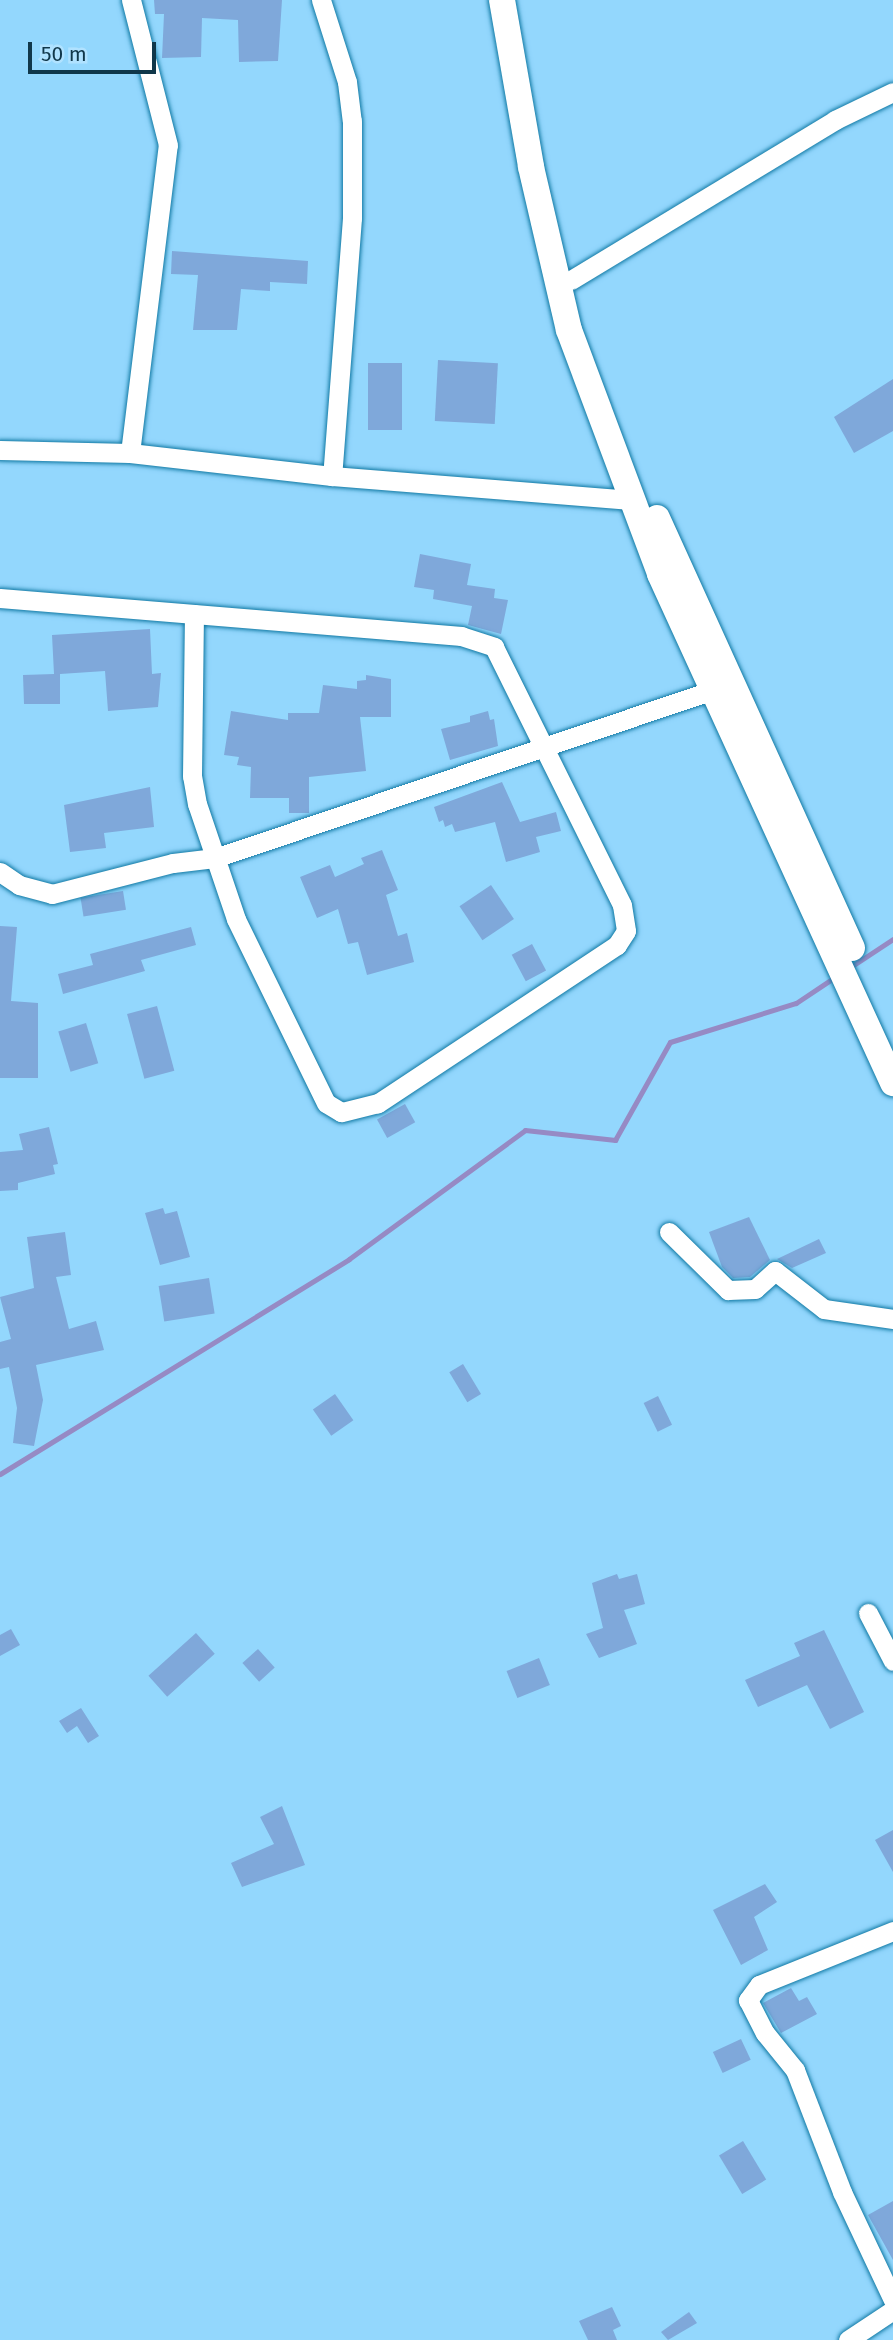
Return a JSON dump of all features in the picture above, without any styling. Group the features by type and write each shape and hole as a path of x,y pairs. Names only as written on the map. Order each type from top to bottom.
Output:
{"main road":[{"path":"502,0 556,281 569,330 631,499 713,690 893,1083"},
{"path":"518,0 571,279 626,447 893,1039"}],"street":[{"path":"130,453 168,145 131,0"},
{"path":"321,0 347,82 352,121 352,218 332,476"},
{"path":"571,279 835,120 893,92"},
{"path":"0,450 130,453 332,476 631,499"},
{"path":"0,598 194,614 481,640 494,647 507,667 621,905 626,931 617,945 514,1017 378,1103 355,1111 341,1112 326,1103 315,1086 236,919 215,858 192,776 194,614"},
{"path":"0,872 19,886 52,894 173,863 215,858 546,750 713,690"},
{"path":"669,1232 729,1290 755,1289 775,1271 824,1309 893,1319"},
{"path":"869,1613 893,1661"},
{"path":"893,1931 758,1985 748,2000 765,2034 795,2070 842,2192 893,2300"},
{"path":"848,2340 893,2310"}],"building":[{"path":"154,0 282,0 278,61 239,62 238,20 202,18 201,57 162,58 164,14 155,14"},
{"path":"172,251 308,261 307,284 270,282 270,291 241,289 237,330 193,330 198,275 171,274"},
{"path":"438,360 498,363 495,424 435,421"},
{"path":"368,363 402,363 402,430 368,430"},
{"path":"893,379 893,431 854,453 834,417"},
{"path":"420,554 471,564 467,585 495,589 494,598 508,600 501,634 468,625 472,606 433,599 434,590 414,587"},
{"path":"150,629 152,674 161,673 158,707 108,711 105,671 60,674 60,704 24,704 23,675 54,674 52,635"},
{"path":"366,675 391,679 391,717 360,717 366,771 309,777 309,813 289,813 289,798 250,798 251,767 237,765 239,757 224,755 231,711 288,720 288,713 319,713 323,685 357,689 357,681 366,680"},
{"path":"488,711 490,720 494,719 498,746 450,760 441,729 470,722 470,716"},
{"path":"502,782 520,822 556,812 561,831 536,837 540,852 506,862 495,822 455,832 452,824 445,827 443,820 439,822 434,807"},
{"path":"150,787 154,827 104,833 106,848 70,852 64,805"},
{"path":"382,850 398,890 386,895 398,936 407,933 414,962 367,975 358,942 348,944 338,909 317,918 300,877 330,865 335,877 364,864 361,858"},
{"path":"491,885 514,919 482,940 459,906"},
{"path":"123,891 126,910 84,916 81,898"},
{"path":"0,926 17,927 11,1001 38,1003 38,1078 0,1078"},
{"path":"191,927 196,945 141,960 145,971 63,994 58,974 93,965 90,954"},
{"path":"532,944 546,970 526,981 512,955"},
{"path":"157,1006 174,1071 144,1079 127,1014"},
{"path":"86,1023 98,1063 71,1072 58,1031"},
{"path":"405,1104 415,1122 387,1138 377,1120"},
{"path":"49,1127 58,1164 53,1165 55,1174 18,1183 18,1190 0,1191 0,1152 23,1150 19,1134"},
{"path":"163,1208 165,1214 177,1211 190,1257 160,1265 145,1213"},
{"path":"749,1217 770,1260 750,1277 733,1278 722,1267 709,1232"},
{"path":"65,1232 71,1275 56,1277 69,1329 96,1321 104,1350 36,1365 43,1400 34,1446 13,1443 17,1408 9,1367 0,1369 0,1342 11,1339 0,1297 34,1288 27,1237"},
{"path":"819,1239 826,1253 792,1268 777,1259"},
{"path":"209,1278 215,1314 164,1322 159,1286"},
{"path":"463,1364 481,1394 467,1402 449,1372"},
{"path":"335,1394 353,1420 331,1436 313,1409"},
{"path":"658,1396 672,1425 658,1432 644,1403"},
{"path":"617,1574 619,1579 637,1574 645,1604 624,1610 637,1644 599,1658 586,1634 603,1628 592,1583"},
{"path":"11,1629 20,1645 0,1656 0,1635"},
{"path":"824,1630 864,1712 830,1729 807,1685 758,1707 745,1680 800,1656 794,1643"},
{"path":"196,1633 215,1654 167,1697 148,1676"},
{"path":"258,1649 275,1668 259,1682 242,1663"},
{"path":"539,1658 550,1685 517,1698 507,1671"},
{"path":"81,1708 99,1736 88,1743 77,1726 67,1733 59,1721"},
{"path":"282,1806 305,1865 242,1887 231,1863 274,1844 260,1817"},
{"path":"893,1830 893,1872 875,1840"},
{"path":"765,1884 777,1902 754,1917 768,1950 741,1965 713,1910"},
{"path":"791,1988 799,2001 807,1997 817,2014 781,2033 763,2003"},
{"path":"741,2039 751,2060 723,2073 713,2052"},
{"path":"743,2141 766,2180 742,2194 719,2155"},
{"path":"893,2201 893,2260 868,2215"},
{"path":"612,2307 621,2326 613,2330 617,2340 588,2340 579,2321"},
{"path":"689,2312 697,2323 668,2340 661,2332"}],"waterway":[{"path":"849,968 893,939"},
{"path":"0,1474 349,1259 525,1130 615,1140 670,1042 796,1003 835,977"}]}
